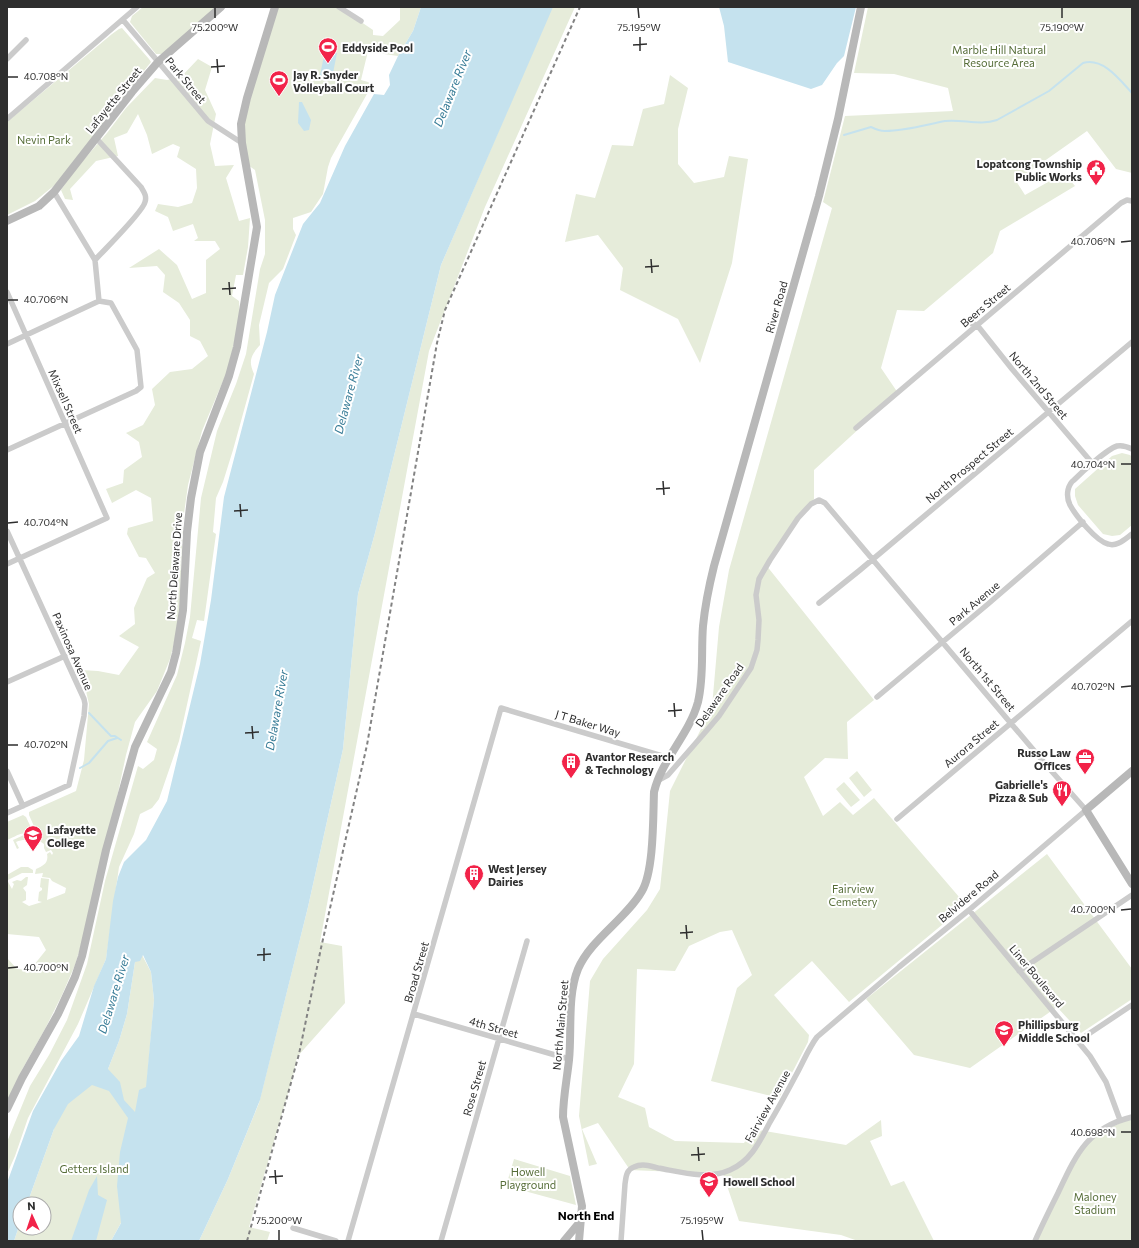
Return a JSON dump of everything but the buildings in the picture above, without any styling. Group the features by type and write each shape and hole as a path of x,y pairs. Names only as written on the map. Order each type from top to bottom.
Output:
{"street":[{"path":"7,119 138,7"},
{"name":"Lafayette Street","path":"7,221 39,206 54,192 132,92 158,62 221,7"},
{"name":"North Delaware Drive","path":"7,1109 22,1078 58,1014 82,956 106,850 135,747 168,677 176,654 183,610 187,532 191,498 200,452 229,376 237,347 254,250 257,227 256,214 242,143 241,124 275,7"},
{"path":"339,7 361,21"},
{"name":"River Road","path":"669,758 689,725 698,703 702,677 703,626 708,592 714,566 819,196 838,119 861,7"},
{"name":"Park Street","path":"123,20 208,121 242,143"},
{"path":"7,59 26,40"},
{"path":"95,260 144,206 146,201 145,195 141,188 96,138"},
{"path":"54,192 95,260 98,301"},
{"name":"Beers Street","path":"856,428 1121,204 1131,200"},
{"name":"Mixsell Street","path":"7,292 108,518 19,558"},
{"path":"7,344 98,301 111,304 126,328 137,350 141,387 136,391 66,424 7,450"},
{"path":"969,323 977,325"},
{"name":"North 2nd Street","path":"977,325 1092,464"},
{"name":"North Prospect Street","path":"819,602 872,560 1132,342"},
{"path":"1132,449 1124,446 1118,446 1103,455 1073,480 1068,491 1069,504 1097,538 1108,545 1119,543 1132,534"},
{"name":"North 1st Street","path":"816,501 822,501 825,504 1086,810 1132,884"},
{"name":"Delaware Road","path":"657,781 668,775 719,716 751,668 757,650 758,640 759,620 756,595 759,579 766,565 798,518 806,508 816,501"},
{"name":"Park Avenue","path":"877,697 1083,522"},
{"name":"Paxinosa Avenue","path":"7,531 65,656 85,704 69,785 23,806"},
{"path":"7,564 19,558"},
{"name":"Aurora Street","path":"898,819 1132,621"},
{"path":"7,682 65,656"},
{"name":"J T Baker Way","path":"501,708 669,758"},
{"name":"Broad Street","path":"348,1241 501,708"},
{"name":"North Main Street","path":"579,1241 582,1206 563,1117 563,1103 569,1059 572,996 576,977 583,961 598,941 635,901 645,885 648,875 652,840 654,792 657,781 669,758"},
{"path":"7,771 23,806 7,813"},
{"name":"Belvidere Road","path":"817,1038 824,1030 969,910 1132,771"},
{"path":"1019,971 1132,895"},
{"name":"Liner Boulevard","path":"969,910 1093,1061 1106,1082 1120,1120"},
{"name":"Rose Street","path":"440,1241 527,941"},
{"path":"1078,1041 1132,1005"},
{"name":"4th Street","path":"414,1014 569,1059"},
{"name":"Fairview Avenue","path":"620,1241 626,1175 629,1170 636,1166 645,1165 702,1175 712,1175 730,1170 742,1163 753,1152 808,1050 817,1038"},
{"path":"1035,1241 1077,1154 1092,1136 1109,1124 1132,1117"},
{"path":"564,1241 580,1222"},
{"path":"293,1228 336,1241"}],"green space":[{"path":"143,7 217,7 163,54 156,54 130,22 132,16"},
{"path":"275,7 339,7 373,30 373,35 383,36 400,20 400,7 421,7 413,31 398,56 384,54 369,47 361,80 372,85 331,158 323,194 311,212 293,218 293,229 296,235 283,269 269,283 259,325 260,345 251,358 251,365 254,374 233,450 223,482 216,498 213,532 216,534 204,621 197,620 192,638 201,641 179,741 159,799 152,808 140,814 134,834 119,867 106,959 78,1024 28,1118 7,1174 7,1142 30,1086 49,1055 67,1020 87,964 105,881 138,766 143,769 154,760 157,749 147,742 177,675 185,643 190,617 201,498 217,431 236,384 246,354 260,269 265,254 265,220 255,170 245,163 241,124"},
{"path":"552,7 575,7 485,207 429,351 320,942 342,946 345,1003 297,1057 293,1076 249,1227 270,1232 267,1241 199,1241 228,1179 259,1103 308,907 343,749 358,594 375,533 441,265"},
{"path":"868,7 1132,7 1132,173 1116,169 1087,131 1016,181 1025,195 1064,173 1075,186 1000,231 993,253 924,311 897,310 881,368 898,393 814,470 814,499 766,565 874,700 847,722 848,759 825,758 804,777 823,816 840,802 853,815 874,798 966,905 849,1002 812,961 774,995 809,1035 808,1042 779,1098 711,1081 737,988 752,975 732,930 720,932 689,946 675,971 637,969 634,1064 618,1097 645,1108 649,1127 675,1141 744,1143 753,1129 846,1145 881,1120 882,1136 870,1141 891,1186 904,1181 934,1241 858,1241 841,1235 739,1221 723,1174 630,1170 598,1123 582,1129 597,1164 589,1166 579,1116 590,981 603,959 647,910 660,889 670,791 712,707 719,627 729,570 832,208 823,202 845,116 953,111 948,88 894,74 854,73"},
{"name":"Nevin Park","path":"122,28 151,62 56,184 35,201 7,215 7,122 112,34"},
{"path":"198,59 212,67 205,90 216,114 210,144 215,166 234,165 226,178 239,221 250,218 248,247 243,275 236,275 232,296 239,301 240,317 228,369 202,431 188,485 183,521 179,623 170,659 157,691 135,722 86,928 75,965 45,1029 23,1068 7,1101 7,958 17,969 30,970 46,950 39,937 7,934 7,880 12,889 14,884 12,882 17,880 21,881 28,877 27,885 23,888 26,892 26,900 22,902 29,906 42,902 38,901 39,892 42,890 40,887 41,878 49,879 47,900 65,893 66,888 52,881 50,878 42,877 43,873 35,874 36,869 46,862 47,854 50,852 52,855 53,853 51,850 46,852 44,844 41,842 29,812 76,791 84,760 89,704 81,670 98,671 119,675 139,647 119,636 135,624 134,608 147,578 155,573 146,558 139,557 127,534 128,528 153,521 151,498 136,490 112,503 106,489 123,483 124,470 142,457 139,442 126,433 143,425 155,405 152,389 170,372 192,369 208,356 200,341 190,336 190,320 179,303 163,292 165,275 157,266 129,268 159,249 177,265 192,299 206,293 206,260 220,249 215,241 194,241 198,238 193,224 173,231 168,217 155,211 158,204 178,207 192,203 197,188 196,169 177,157 180,147 173,144 152,154 147,135 138,114 127,133 114,138 118,156 96,161 70,189 73,200 65,199 61,190 74,171 107,133 126,108 155,78 167,80 181,77"},
{"path":"670,75 688,88 678,129 678,164 694,183 724,177 729,156 748,159 732,263 700,363 678,319 620,290 623,268 598,235 565,242 576,194 595,198 612,145 633,146 643,109 664,104"},
{"path":"1122,453 1132,457 1132,525 1120,535 1112,536 1103,534 1078,505 1075,496 1075,489 1112,456"},
{"path":"857,771 872,790 864,797 849,778"},
{"path":"844,782 860,800 851,807 836,789"},
{"path":"23,815 26,817 35,836 24,833 7,840 7,822"},
{"path":"24,835 33,837 39,844 35,845 29,840 21,840 16,842 19,848 17,849 13,840"},
{"path":"1047,854 1132,969 1132,999 1081,1033 1057,1007 970,1068 914,1055 866,999"},
{"path":"21,867 28,867 33,870 33,873 22,873 8,880 7,875"},
{"name":"Getters Island","path":"142,955 151,972 154,1000 147,1082 145,1179 111,1241 14,1241 16,1236 52,1236 52,1196 30,1196 54,1129 55,1116 62,1102 108,1069 119,1041 127,1014 135,962"},
{"name":"Maloney Stadium","path":"1132,1117 1132,1241 1035,1241 1075,1158 1092,1137"},
{"name":"Howell Playground","path":"514,1159 570,1176 576,1205 506,1186"}],"water":[{"name":"Delaware River","path":"421,7 553,7 441,265 375,533 358,594 343,749 308,907 260,1100 228,1179 199,1241 111,1241 121,1223 117,1186 120,1152 128,1118 109,1091 92,1085 68,1104 54,1129 30,1196 12,1196 12,1236 16,1236 14,1241 7,1241 7,1183 33,1111 61,1061 79,1036 94,986 106,959 113,901 118,877 124,862 146,840 167,801 200,664 211,600 224,497 267,332 275,295 303,224 320,203 345,146 374,94 384,95 390,85 389,75 413,31","holes":["143,955 151,972 154,1000 146,1087 139,1090 135,1112 124,1100 120,1082 108,1069 119,1041 127,1014 135,962 140,961"]},
{"path":"719,7 856,7 844,56 837,63 822,85 811,89 728,62 724,26"},
{"name":"Eddyside Pool","path":"325,51 337,53 332,78 320,75"},
{"path":"299,102 302,102 311,120 309,130 304,131 298,123"},
{"path":"97,1176 98,1195 107,1200 96,1241 71,1241 89,1190"}],"waterway":[{"path":"844,135 871,127 881,131 892,131 945,121 991,122 1049,91 1083,63 1090,62 1104,66 1132,93"},
{"path":"89,713 111,736 115,736 121,740"},
{"path":"80,768 89,763 108,741 117,738"}],"railway":[{"path":"247,1241 299,1054 321,948 367,745 437,343 445,310 580,7"}],"place":[{"name":"Eddyside Pool","path":"328,64"},
{"name":"Jay R. Snyder Volleyball Court","path":"279,97"},
{"name":"Lopatcong Township Public Works","path":"1096,186"},
{"name":"Russo Law Offices","path":"1085,775"},
{"name":"Avantor Research & Technology","path":"571,779"},
{"name":"Gabrielle's Pizza & Sub","path":"1062,807"},
{"name":"Lafayette College","path":"33,852"},
{"name":"West Jersey Dairies","path":"474,891"},
{"name":"Phillipsburg Middle School","path":"1004,1047"},
{"name":"Howell School","path":"709,1198"}],"district":[{"name":"North End","path":"586,1215"}],"park label":[{"name":"Marble Hill Natural Resource Area","path":"999,55"},
{"name":"Fairview Cemetery","path":"853,894"}]}
